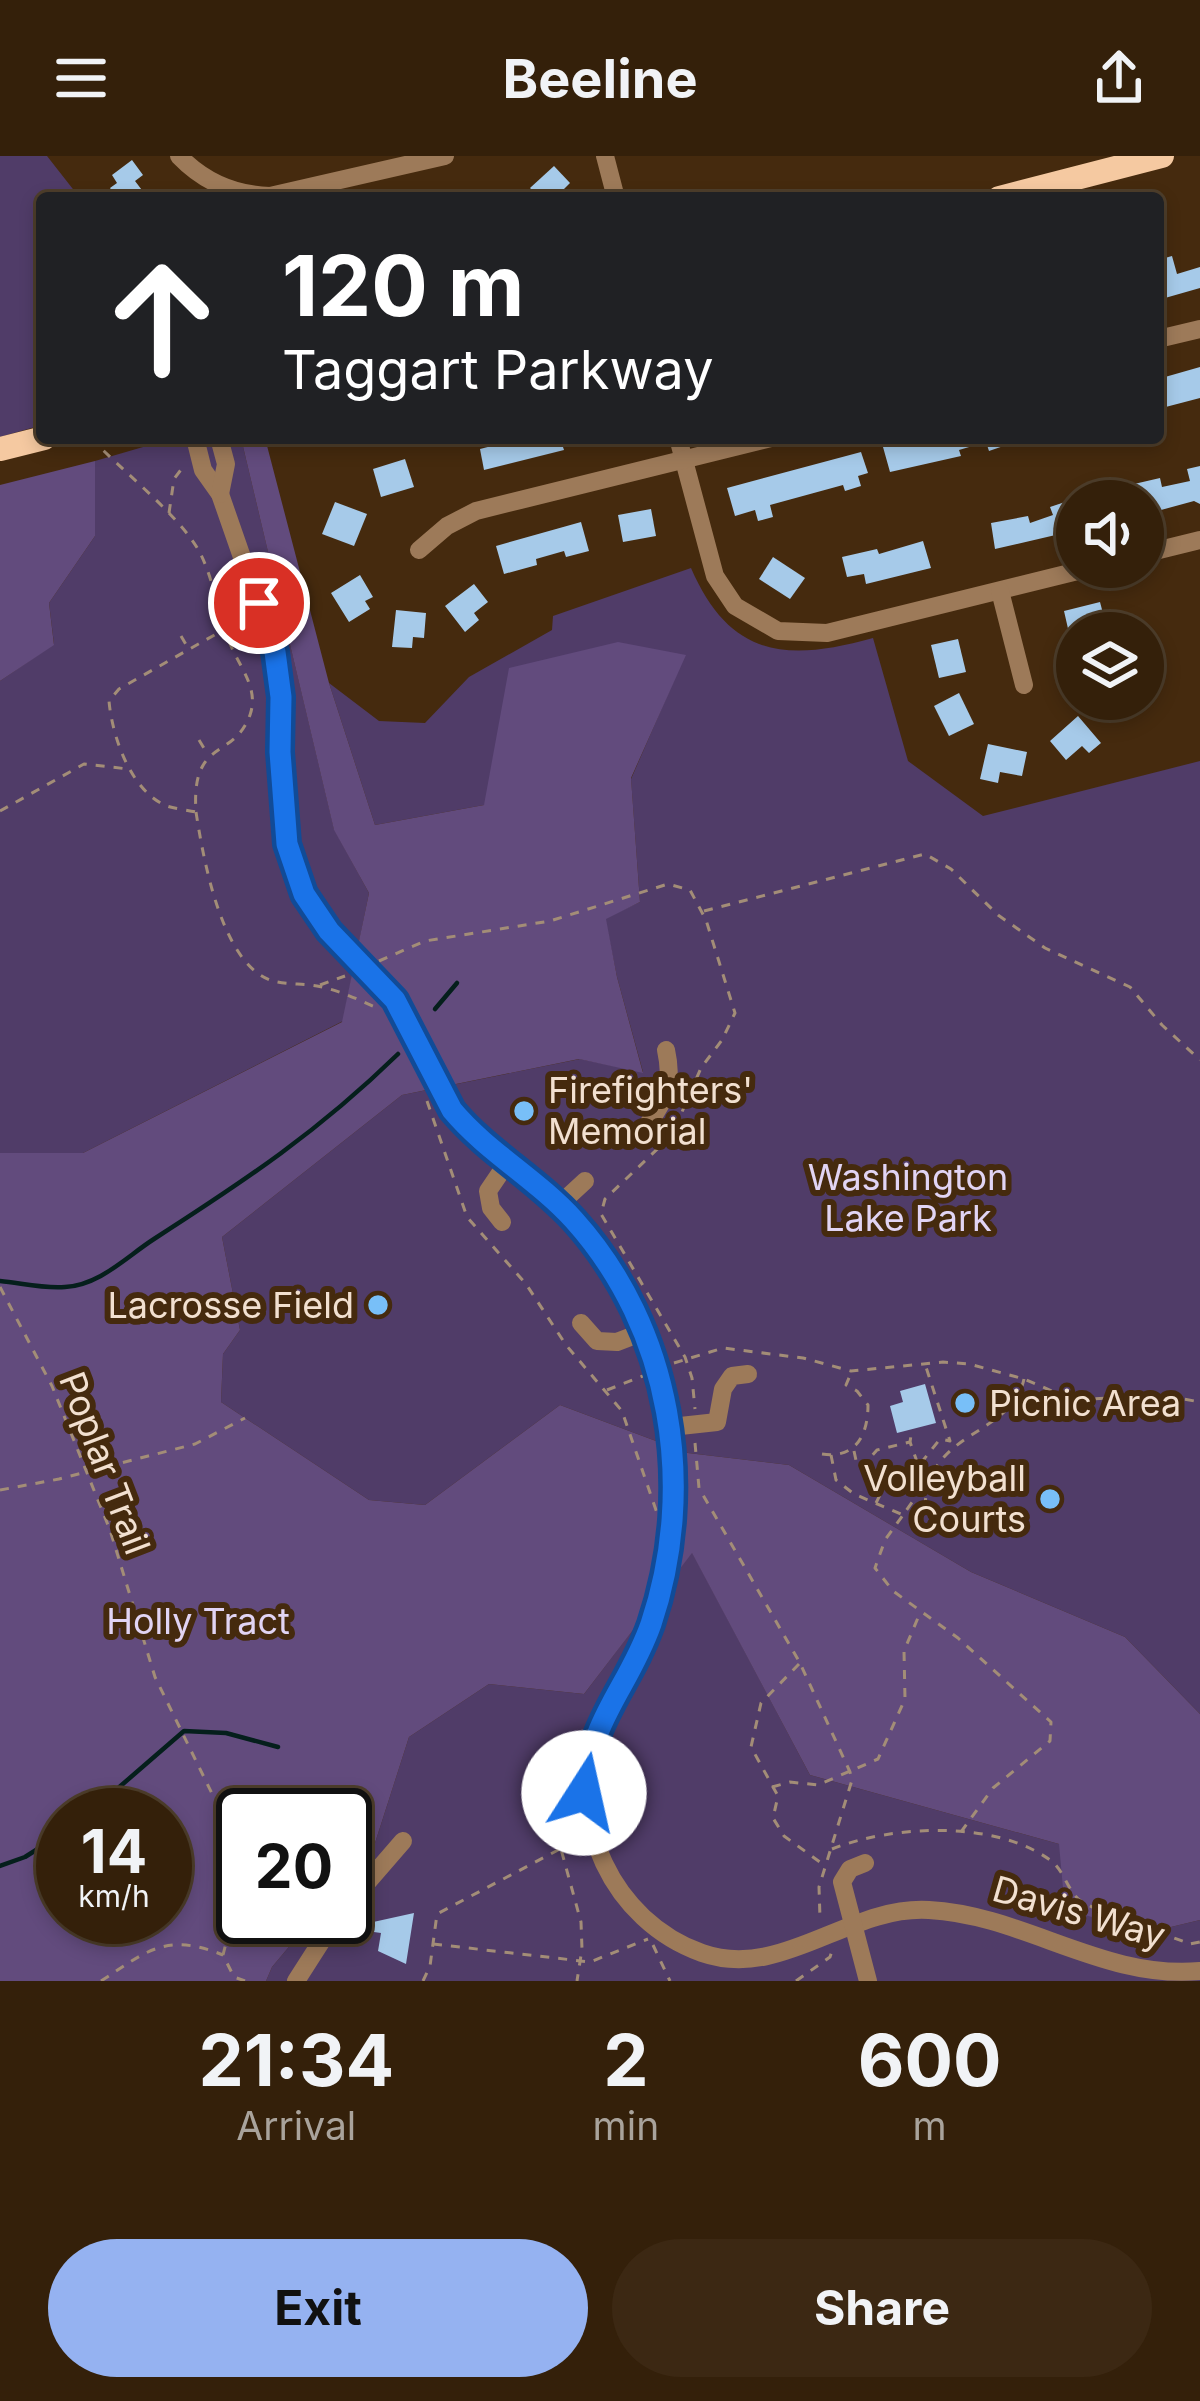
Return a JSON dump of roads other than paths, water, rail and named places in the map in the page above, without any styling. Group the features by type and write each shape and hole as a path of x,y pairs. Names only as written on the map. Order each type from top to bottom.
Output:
{"main road":[{"path":"1022,192 1162,156"},
{"path":"0,449 36,440"}],"street":[{"path":"179,156 209,180 245,192"},
{"path":"299,192 395,162 445,156"},
{"path":"605,156 614,192"},
{"path":"1164,337 1200,328"},
{"path":"220,494 226,464 221,444"},
{"path":"680,444 709,562 721,588 745,614 778,631 827,633 1056,577"},
{"path":"419,550 447,526 476,511 747,444"},
{"path":"191,446 220,494"},
{"name":"Davis Way","path":"220,494 275,652 287,844 304,894 329,931 395,1000 452,1110 559,1205 598,1248 643,1332 671,1427 671,1547 650,1627 598,1726 568,1763 584,1793 596,1851 658,1934 702,1953 746,1961 786,1952 884,1913 922,1910 977,1914 1101,1960 1172,1977 1200,1971"},
{"path":"1164,549 1200,540"},
{"path":"1000,591 1024,685"},
{"path":"648,1124 665,1101 672,1076 666,1050"},
{"path":"502,1222 491,1208 488,1191 508,1160"},
{"path":"559,1205 585,1181"},
{"path":"581,1323 597,1341 617,1342 643,1332"},
{"path":"671,1427 717,1422 723,1389 732,1376 748,1373"},
{"path":"372,1877 403,1841"},
{"path":"865,1863 850,1869 842,1882 868,1981"},
{"path":"296,1981 320,1944"}],"waterway":[{"path":"435,1009 457,983"},
{"path":"0,1281 65,1287 101,1276 281,1153 398,1054"},
{"path":"118,1788 184,1731 226,1733 278,1747"},
{"path":"0,1866 36,1850"}],"place":[{"name":"Firefighters' Memorial","path":"524,1111"},
{"name":"Lacrosse Field","path":"378,1305"},
{"name":"Picnic Area","path":"965,1403"},
{"name":"Volleyball Courts","path":"1050,1499"}],"park label":[{"name":"Washington Lake Park","path":"908,1198"},
{"name":"Holly Tract","path":"198,1621"}]}
